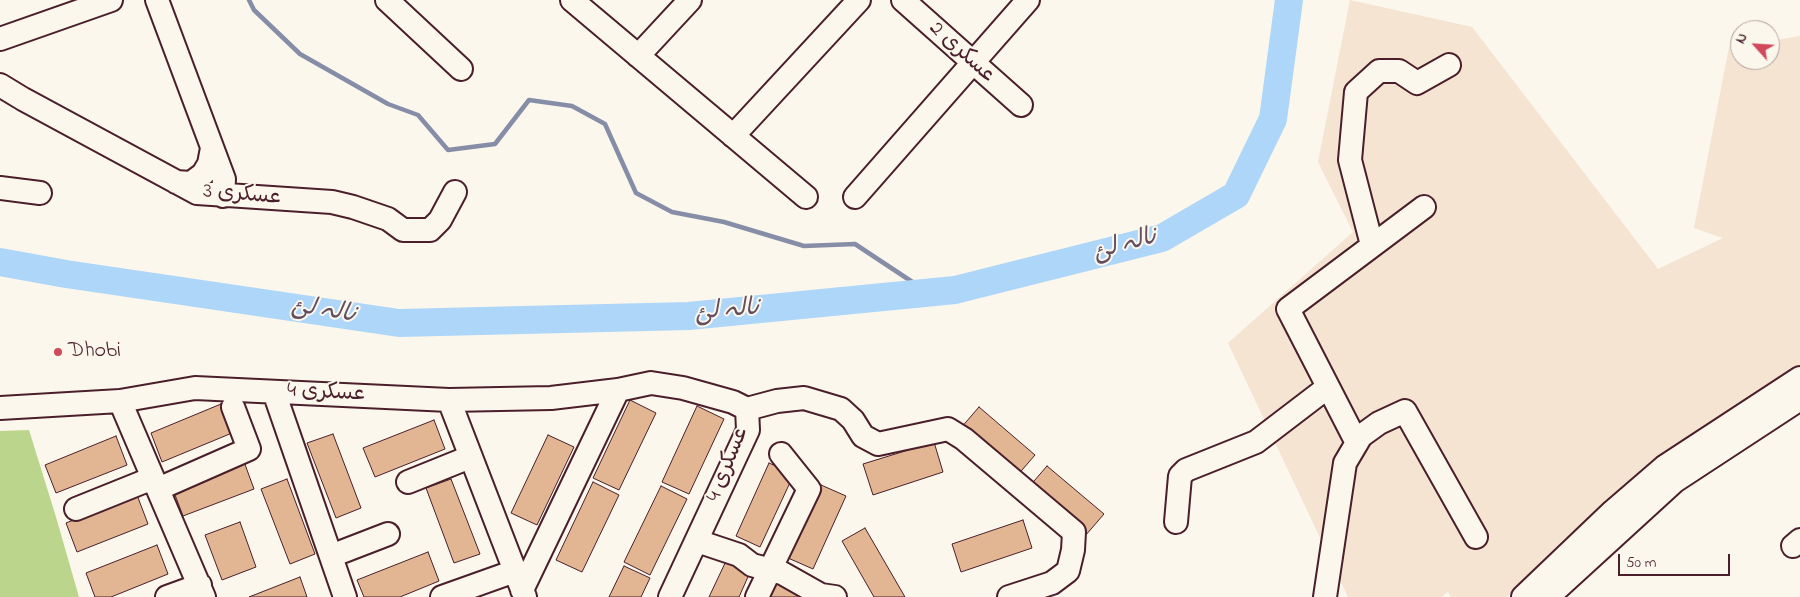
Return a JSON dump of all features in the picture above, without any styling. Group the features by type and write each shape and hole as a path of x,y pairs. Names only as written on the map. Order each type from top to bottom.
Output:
{"street":[{"path":"0,39 111,0"},
{"path":"157,0 224,179 223,196"},
{"path":"387,0 461,69"},
{"path":"572,0 806,197"},
{"path":"638,56 690,0"},
{"path":"733,136 859,0"},
{"name":"عسکری 2","path":"902,0 1021,105"},
{"path":"854,197 1028,0"},
{"path":"1372,245 1350,160 1356,92 1379,71 1399,70 1417,83 1449,65"},
{"name":"عسکری 3","path":"0,85 197,193 346,205 388,219 403,230 430,230 440,220 455,192"},
{"path":"176,182 191,183 203,174 209,164 212,148"},
{"path":"0,188 40,193"},
{"path":"1357,443 1288,309 1424,207"},
{"path":"1523,597 1613,511 1664,468 1800,378"},
{"name":"عسکری 4","path":"0,408 120,401 195,388 449,400 551,398 651,384 733,402 746,409 748,430 670,597"},
{"path":"1176,522 1180,476 1186,470 1256,442 1328,387"},
{"path":"521,586 618,390"},
{"path":"274,392 345,597"},
{"path":"746,409 777,401 804,398 841,409 853,420 863,436 878,444 948,429 964,439 1074,532 1073,550 1068,571 1052,583 1010,597"},
{"path":"1548,597 1675,482 1800,399"},
{"path":"449,400 521,586"},
{"path":"120,401 202,591 167,597"},
{"path":"76,509 156,484 249,449 233,406"},
{"path":"1325,597 1345,463 1361,436 1379,423 1405,411 1476,536"},
{"path":"757,597 809,489 781,454"},
{"path":"408,482 470,457"},
{"path":"331,556 388,534"},
{"path":"697,541 740,555 752,565 782,573 821,596 835,597"},
{"path":"442,597 521,586"}],"shaded area":[{"path":"1350,0 1472,27 1658,269 1723,238 1694,228 1729,47 1730,70 1780,70 1780,39 1800,36 1800,365 1659,456 1562,541 1507,597 1451,597 1448,592 1441,597 1348,597 1228,343 1353,232 1318,162"}],"green space":[{"path":"29,430 79,597 0,597 0,431"}],"building":[{"path":"630,400 656,413 619,490 593,478"},
{"path":"221,404 232,433 162,462 151,433"},
{"path":"697,406 724,419 689,494 662,482"},
{"path":"979,407 1035,455 1016,477 960,429"},
{"path":"434,420 445,449 375,477 363,448"},
{"path":"333,434 361,508 336,518 307,443"},
{"path":"548,435 574,447 537,525 511,513"},
{"path":"116,436 127,465 56,493 45,465"},
{"path":"934,442 943,472 873,495 863,464"},
{"path":"243,459 254,489 183,516 172,487"},
{"path":"769,463 794,474 760,547 736,536"},
{"path":"1047,466 1104,514 1085,536 1028,488"},
{"path":"287,479 315,554 290,564 261,489"},
{"path":"451,479 480,554 454,563 426,488"},
{"path":"593,482 619,495 582,572 556,560"},
{"path":"821,485 846,496 813,569 788,558"},
{"path":"661,486 687,499 650,575 624,562"},
{"path":"137,495 148,524 77,552 66,523"},
{"path":"1023,520 1032,548 961,572 952,544"},
{"path":"240,522 256,567 222,580 205,535"},
{"path":"865,528 905,597 874,597 842,541"},
{"path":"157,545 168,574 111,597 95,597 86,573"},
{"path":"428,552 439,581 400,597 364,597 357,580"},
{"path":"727,559 751,570 739,597 709,597"},
{"path":"624,566 650,578 641,597 609,597"},
{"path":"300,577 307,597 249,597"},
{"path":"777,581 801,593 800,597 770,597"}],"waterway":[{"path":"249,0 254,10 300,54 388,104 418,115 448,150 495,144 529,100 572,106 605,124 636,193 672,212 724,222 804,246 855,244 929,293"},
{"name":"نالہ لئ","path":"0,262 66,274 399,323 689,316 955,290 1162,238 1236,195 1273,119 1289,0"}],"place":[{"name":"Dhobi","path":"58,352"}]}
